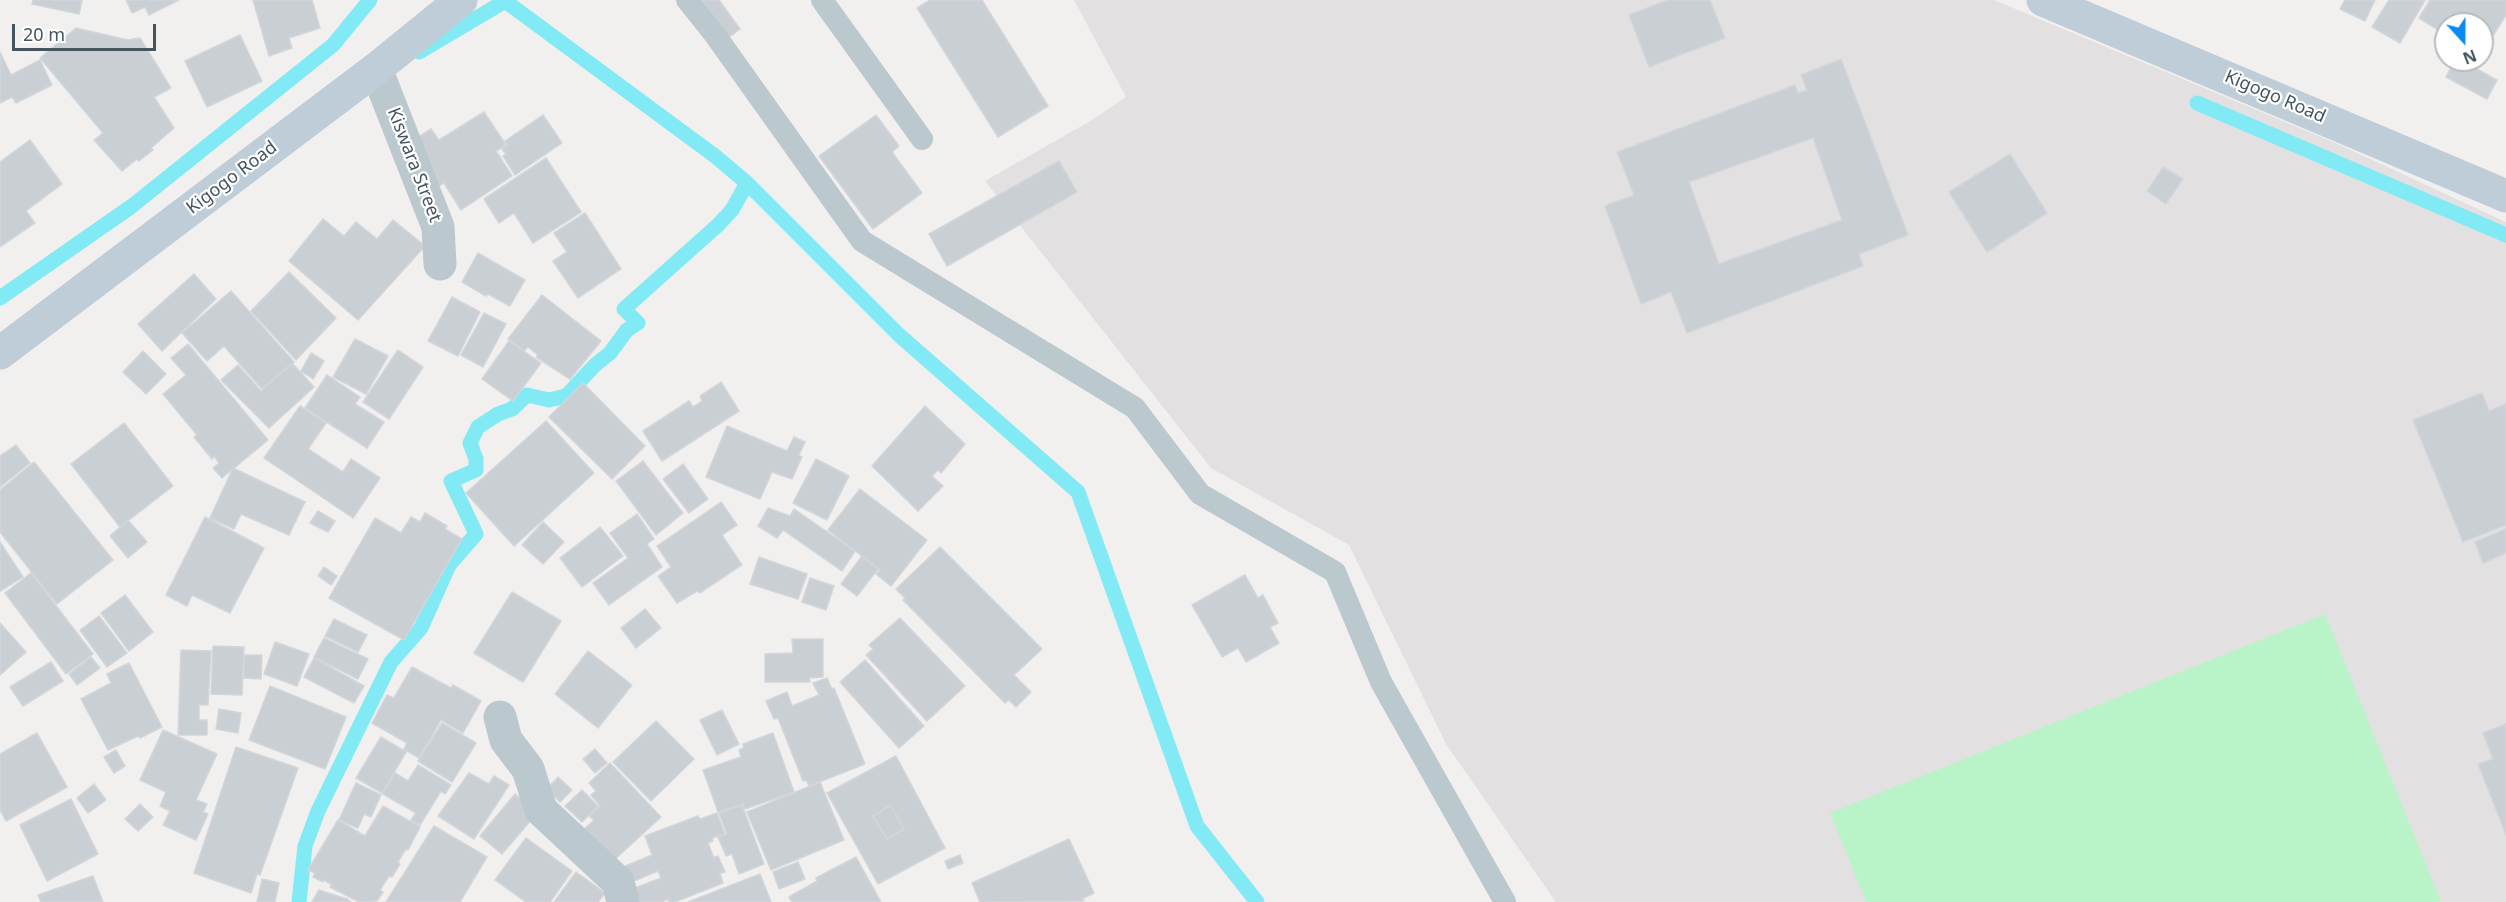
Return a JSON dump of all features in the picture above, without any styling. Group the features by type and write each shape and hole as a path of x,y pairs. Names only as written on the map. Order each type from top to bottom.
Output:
{"main road":[{"name":"Kigogo Road","path":"0,353 376,69 461,0"},
{"name":"Kigogo Road","path":"2043,0 2506,196"}],"street":[{"name":"Kiswara Street","path":"376,69 438,227 440,264"},
{"path":"500,717 506,740 528,769 541,810 618,882 622,902"}],"lane":[{"path":"687,0 715,35 862,240 1135,408 1200,494 1335,572 1381,682 1505,902"},
{"path":"822,0 922,139"}],"shaded area":[{"path":"1074,0 1994,0 2338,144 2506,222 2506,902 1556,902 1446,744 1349,545 1211,468 985,181 1092,120 1126,97"}],"green space":[{"path":"2325,614 2441,902 1866,902 1830,813"}],"building":[{"path":"33,0 82,0 79,14 32,4"},
{"path":"126,0 179,0 149,15 145,7 132,13"},
{"path":"253,0 312,0 320,28 289,38 292,48 269,56"},
{"path":"701,0 719,0 740,29 728,38"},
{"path":"930,0 982,0 1048,106 998,137 917,8"},
{"path":"1668,0 1710,0 1725,38 1649,67 1629,15"},
{"path":"2345,0 2375,0 2365,21 2340,9"},
{"path":"2389,0 2425,0 2400,43 2372,27"},
{"path":"2430,0 2506,0 2506,15 2494,34 2494,12 2434,12 2434,27 2419,18"},
{"path":"76,28 128,40 140,38 171,88 154,97 174,128 151,148 153,150 122,171 94,140 103,133 40,58"},
{"path":"240,35 262,81 207,107 185,61"},
{"path":"0,52 11,75 40,60 52,85 16,103 12,97 0,103"},
{"path":"1841,59 1908,235 1859,254 1863,266 1687,333 1671,292 1641,304 1605,206 1634,195 1617,152 1795,85 1798,93 1807,90 1801,75","holes":["1813,138 1842,220 1719,264 1689,182"]},
{"path":"2449,72 2482,72 2497,80 2487,99 2446,77"},
{"path":"484,112 506,145 496,151 512,176 461,210 444,183 438,187 409,143 431,129 439,140"},
{"path":"543,115 562,143 515,175 503,156 506,154 502,149 508,145 505,141"},
{"path":"876,115 899,146 892,152 922,193 873,229 819,156"},
{"path":"30,140 62,184 26,211 35,223 0,247 0,162"},
{"path":"2010,154 2047,213 1987,252 1949,192"},
{"path":"546,158 581,212 533,243 514,213 499,223 484,199"},
{"path":"1059,161 1077,192 947,266 929,234"},
{"path":"2163,167 2183,179 2166,204 2147,191"},
{"path":"585,213 621,269 578,298 553,261 567,252 554,233"},
{"path":"323,219 344,236 356,222 377,239 393,220 425,246 358,320 289,261"},
{"path":"478,253 525,280 510,306 462,282"},
{"path":"289,272 336,318 296,360 251,311"},
{"path":"194,274 216,299 162,351 138,324"},
{"path":"231,291 294,362 262,389 224,346 207,361 182,333"},
{"path":"542,295 601,341 570,379 536,357 538,355 528,347 524,351 508,339"},
{"path":"452,297 480,312 458,356 428,341"},
{"path":"484,313 506,324 483,367 461,355"},
{"path":"355,339 388,356 366,394 333,377"},
{"path":"509,341 541,363 513,401 482,379"},
{"path":"188,344 268,440 222,478 213,468 219,463 214,456 212,459 194,437 197,435 163,394 186,375 171,358"},
{"path":"398,350 423,367 389,419 363,402"},
{"path":"143,351 166,374 146,394 123,372"},
{"path":"311,353 324,361 313,379 301,371"},
{"path":"292,363 314,387 269,428 221,380 238,365 261,391"},
{"path":"327,375 360,397 355,404 384,422 367,448 305,408"},
{"path":"721,382 739,411 662,461 643,431 689,401 693,407 702,401 700,396"},
{"path":"583,383 645,446 612,479 549,417"},
{"path":"2482,393 2489,411 2506,404 2506,525 2463,542 2413,420"},
{"path":"300,406 326,423 308,449 343,472 351,459 380,478 353,518 264,458"},
{"path":"925,406 965,444 941,473 938,470 932,476 943,486 918,511 872,466"},
{"path":"546,421 594,473 514,546 466,493"},
{"path":"124,423 173,486 120,527 71,464"},
{"path":"727,426 787,451 794,437 805,442 799,455 802,457 792,479 772,472 760,499 706,477"},
{"path":"16,445 30,463 0,487 0,456"},
{"path":"816,459 849,476 827,520 793,503"},
{"path":"643,461 683,513 656,535 616,481"},
{"path":"34,462 113,560 57,604 0,532 0,490"},
{"path":"683,464 708,499 689,513 663,479"},
{"path":"233,468 305,502 289,535 241,514 234,529 210,518"},
{"path":"860,489 927,540 891,586 876,574 880,570 828,530"},
{"path":"721,502 737,525 722,535 742,565 700,593 697,591 677,603 658,576 671,567 657,546"},
{"path":"768,508 790,516 794,509 855,551 842,571 783,530 777,538 758,526"},
{"path":"318,511 335,521 328,532 310,523"},
{"path":"425,513 447,526 445,529 462,539 404,640 329,598 375,518 401,533 411,517 420,522"},
{"path":"637,514 654,539 647,544 662,567 609,605 593,583 628,558 610,533"},
{"path":"205,517 264,548 230,613 192,595 187,606 166,595"},
{"path":"128,520 147,542 128,558 110,536"},
{"path":"543,522 564,542 543,564 522,545"},
{"path":"600,527 623,556 582,587 560,558"},
{"path":"2506,529 2506,553 2483,563 2475,542"},
{"path":"0,542 23,577 0,591"},
{"path":"940,547 1042,649 1014,675 1031,692 1016,707 1009,700 1005,703 903,600 905,598 896,589"},
{"path":"862,556 878,569 857,596 841,584"},
{"path":"759,557 807,574 798,599 750,584"},
{"path":"324,567 337,576 331,585 318,576"},
{"path":"31,573 93,654 66,674 5,593"},
{"path":"1245,575 1258,598 1263,595 1278,623 1270,627 1279,643 1246,662 1238,648 1222,657 1192,605"},
{"path":"810,578 834,586 826,610 802,602"},
{"path":"512,592 561,621 523,682 474,653"},
{"path":"125,595 153,632 129,651 101,613"},
{"path":"645,609 661,628 636,648 621,628"},
{"path":"99,616 127,653 107,667 80,630"},
{"path":"900,618 965,686 927,721 866,655 873,649 869,645"},
{"path":"334,619 367,635 358,652 325,636"},
{"path":"0,623 26,652 0,675"},
{"path":"324,638 368,659 358,679 314,657"},
{"path":"792,639 823,639 823,677 809,678 810,682 765,682 765,654 793,653"},
{"path":"275,642 309,654 297,686 264,674"},
{"path":"213,646 244,647 242,695 211,694"},
{"path":"181,650 211,651 208,705 199,705 199,720 207,720 207,735 178,735"},
{"path":"588,651 632,685 598,728 555,694"},
{"path":"244,655 262,655 261,679 244,678"},
{"path":"91,657 100,668 77,685 69,674"},
{"path":"314,658 364,686 354,703 304,677"},
{"path":"865,660 924,726 899,748 840,682"},
{"path":"51,662 63,681 23,706 10,687"},
{"path":"129,663 162,727 108,750 81,699 111,683 107,674"},
{"path":"412,667 451,688 453,685 481,701 463,733 441,720 419,758 404,749 407,743 372,723 387,695 394,698"},
{"path":"827,678 832,689 834,688 865,764 809,786 806,780 803,781 778,718 774,719 766,701 787,692 792,706 819,695 813,683"},
{"path":"270,686 346,717 325,769 249,740"},
{"path":"219,709 241,713 238,733 216,729"},
{"path":"722,710 739,744 717,755 700,720"},
{"path":"656,721 694,759 651,801 613,762"},
{"path":"442,723 476,743 452,782 418,761"},
{"path":"2506,724 2506,835 2478,764 2493,759 2483,733"},
{"path":"163,730 217,754 196,800 207,804 203,812 208,814 196,840 163,825 170,811 160,806 166,792 140,780"},
{"path":"37,733 67,787 6,821 0,810 0,754"},
{"path":"773,733 794,792 745,809 743,804 718,812 703,770 741,757 739,750 744,748 743,744"},
{"path":"381,737 406,752 382,793 356,778"},
{"path":"236,747 298,768 260,875 257,874 251,893 194,873"},
{"path":"595,749 607,763 595,773 583,759"},
{"path":"116,750 125,766 114,773 104,757"},
{"path":"896,756 945,848 878,884 827,793","holes":["891,805 904,829 887,839 873,816"]},
{"path":"610,763 661,817 612,862 583,830 594,820 589,816 600,806 591,795 596,791 589,783"},
{"path":"418,765 451,785 445,794 441,791 420,825 411,820 416,813 383,794 395,773 408,781"},
{"path":"469,773 489,784 494,776 509,785 474,839 438,816"},
{"path":"558,777 572,790 560,802 547,789"},
{"path":"820,782 844,840 771,870 747,812"},
{"path":"356,783 381,795 371,817 364,814 358,828 339,820"},
{"path":"94,784 106,800 88,813 77,798"},
{"path":"582,790 598,806 582,822 565,806"},
{"path":"515,794 537,813 502,854 480,836"},
{"path":"71,799 98,854 47,881 20,825"},
{"path":"140,804 153,817 138,831 125,819"},
{"path":"742,805 764,864 739,874 732,854 726,856 718,837 727,834 719,813"},
{"path":"891,805 904,829 887,839 873,816"},
{"path":"383,806 420,827 408,850 406,849 398,862 400,864 392,877 389,876 380,890 383,892 377,901 359,902 330,887 332,885 324,880 323,882 313,877 315,873 308,870 338,820 365,836"},
{"path":"717,813 725,834 712,838 713,841 708,843 715,861 715,857 718,856 725,872 719,871 723,883 675,902 669,902 668,899 662,902 638,902 632,889 661,878 658,871 629,883 623,867 652,855 645,836 698,816 700,819"},
{"path":"434,826 487,857 460,902 386,902"},
{"path":"526,838 572,871 550,902 526,902 495,880"},
{"path":"1069,839 1094,893 1082,899 1084,901 980,902 972,883"},
{"path":"960,855 963,863 948,869 945,861"},
{"path":"856,857 881,902 792,902 789,897 817,881 816,878"},
{"path":"798,862 805,879 779,889 773,872"},
{"path":"576,872 605,893 598,902 554,902"},
{"path":"760,874 771,902 688,902"},
{"path":"93,876 103,902 41,902 38,895"},
{"path":"262,879 279,883 275,902 257,902"},
{"path":"319,890 347,899 351,902 312,902"}],"waterway":[{"path":"0,298 132,206 333,45 370,0"},
{"path":"419,52 507,0"},
{"path":"505,1 715,156 747,183 899,335 1078,492 1197,826 1257,902"},
{"path":"2197,103 2506,235"},
{"path":"299,902 305,846 318,811 391,662 421,628 449,565 476,534 451,481 476,470 476,459 470,443 478,427 498,414 512,409 527,395 549,400 566,396 595,365 610,353 627,330 638,323 624,309 718,225 732,210 747,183"}]}
